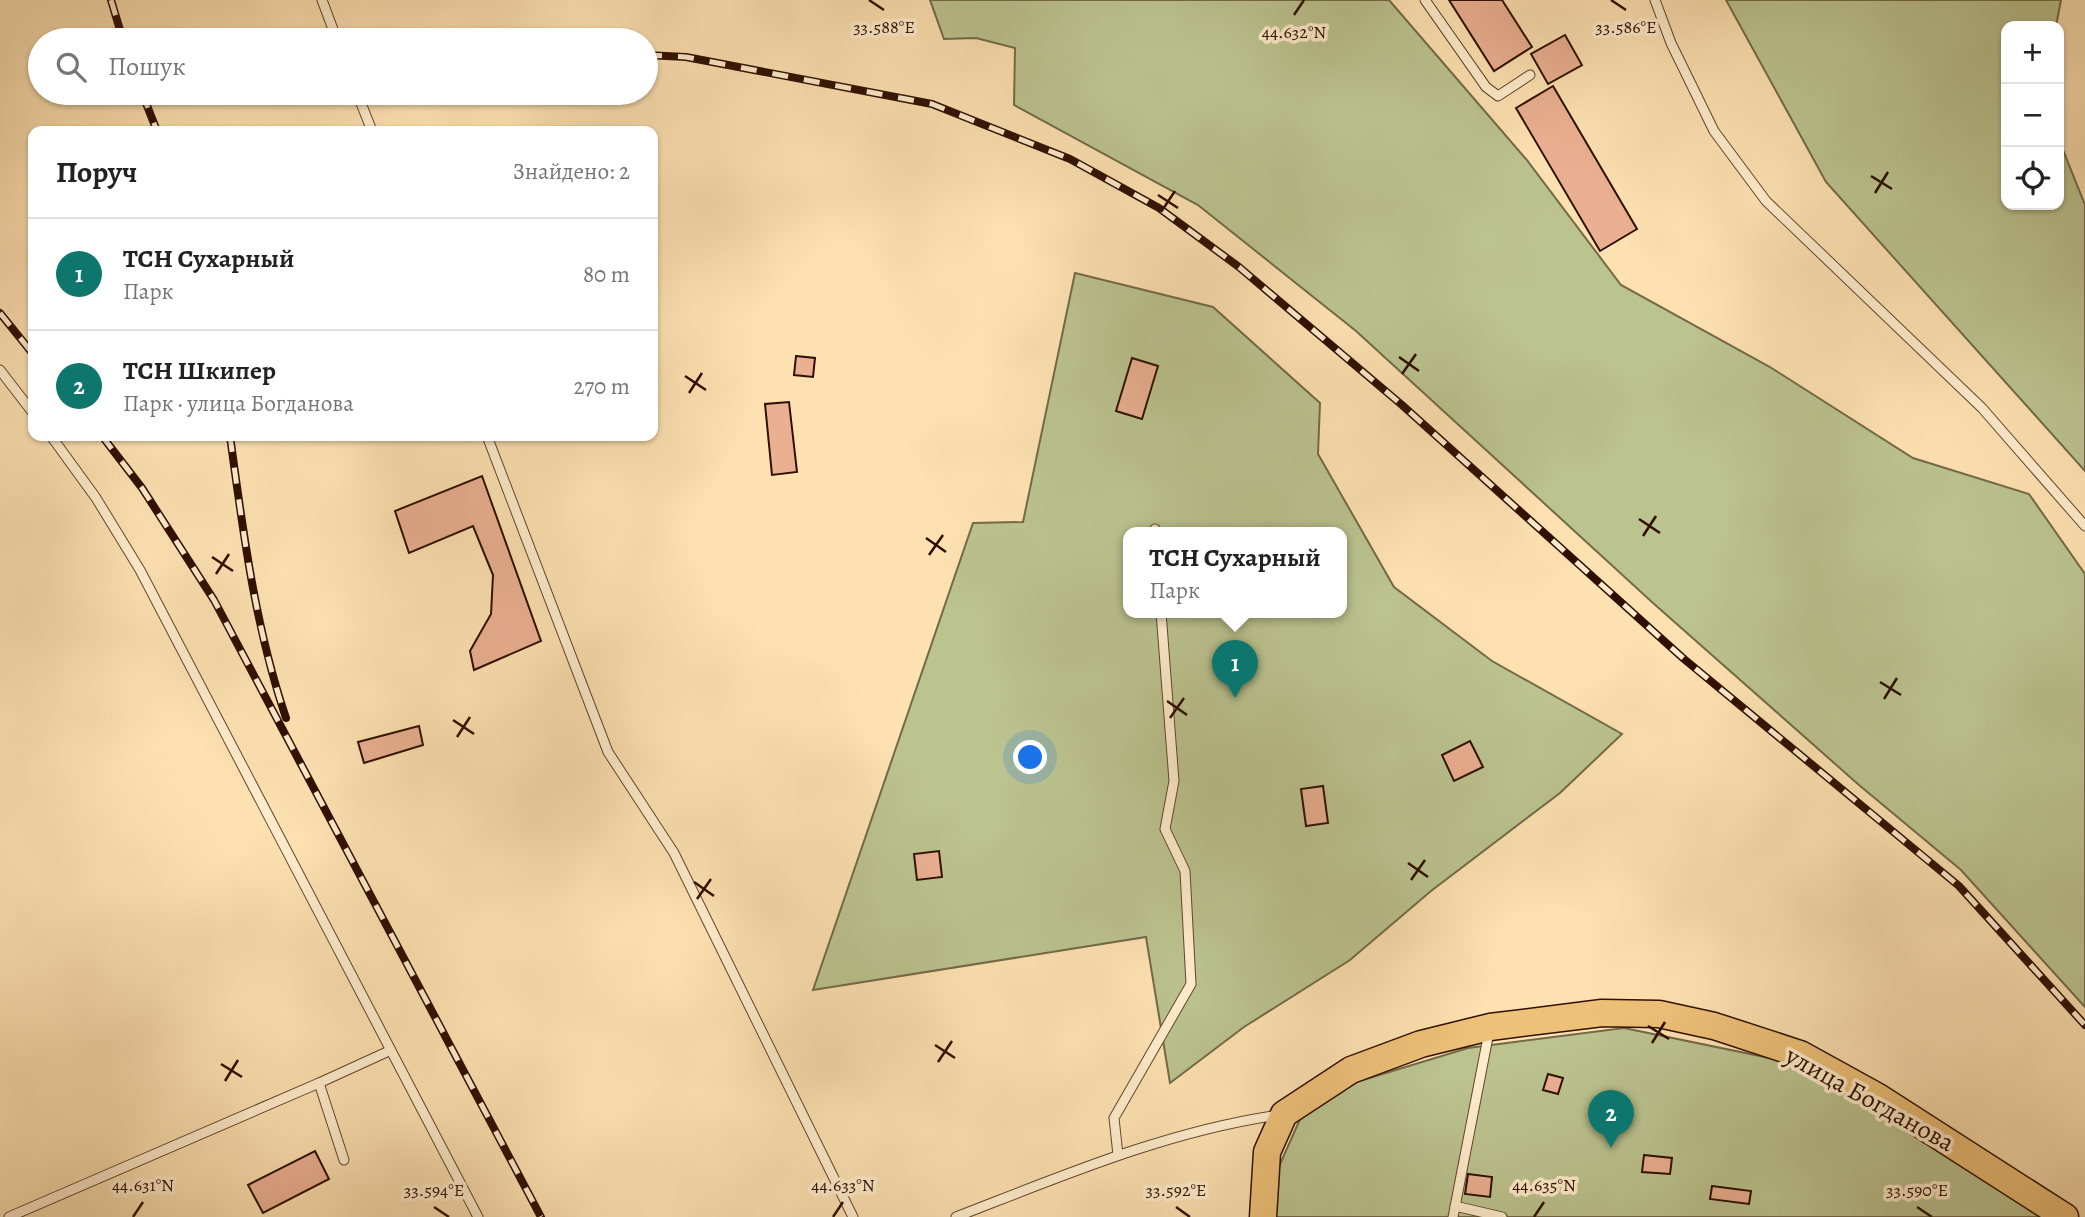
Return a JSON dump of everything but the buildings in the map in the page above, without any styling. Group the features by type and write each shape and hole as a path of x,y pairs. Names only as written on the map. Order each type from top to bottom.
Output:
{"main road":[{"name":"улица Богданова","path":"1284,1114 1350,1070 1421,1044 1490,1027 1602,1013 1660,1014 1714,1026 1800,1054 1878,1097 2065,1217"},
{"path":"1263,1217 1268,1152 1284,1114"}],"lane":[{"path":"322,0 332,28"},
{"path":"1425,0 1486,87 1498,96 1530,75"},
{"path":"1655,0 1671,43 1714,131 1766,201 1982,408 2085,526"},
{"path":"362,105 370,126"},
{"path":"0,370 28,406"},
{"path":"55,441 96,499 140,570 478,1217"},
{"path":"489,441 608,752 674,853 853,1217"},
{"path":"1118,1155 1114,1118 1191,984 1185,871 1166,829 1174,780 1161,618"},
{"path":"1453,1217 1490,1027"},
{"path":"9,1217 389,1051"},
{"path":"319,1083 344,1160"},
{"path":"956,1217 1118,1155 1224,1123 1284,1114"},
{"path":"1455,1206 1502,1217"}],"green space":[{"path":"930,0 1389,0 1526,159 1621,285 1770,367 1913,458 2029,494 2085,574 2085,1007 1961,870 1859,785 1653,603 1356,331 1198,205 1014,105 1015,48 976,38 944,39"},
{"path":"1726,0 2061,0 2057,21 2001,21 2001,210 2064,210 2064,152 2085,205 2085,471 1826,182"},
{"path":"1075,273 1213,307 1320,403 1318,454 1394,587 1492,661 1622,734 1560,793 1431,891 1350,960 1244,1027 1170,1083 1146,937 813,990 973,523 1023,522"},
{"path":"1624,1028 1794,1063 2048,1217 1274,1217 1273,1180 1301,1117 1353,1083 1468,1048"}],"railway":[{"path":"111,0 119,28"},
{"path":"658,56 686,57 932,104 1070,159 1159,208 1239,267 1402,405 1684,659 1959,886 2085,1025"},
{"path":"147,105 155,126"},
{"path":"0,313 28,348"},
{"path":"106,441 142,488 214,600 541,1217"},
{"path":"231,441 258,614 286,718"}],"place":[{"name":"ТСН Сухарный","path":"1235,698"},
{"name":"ТСН Шкипер","path":"1611,1148"}]}
